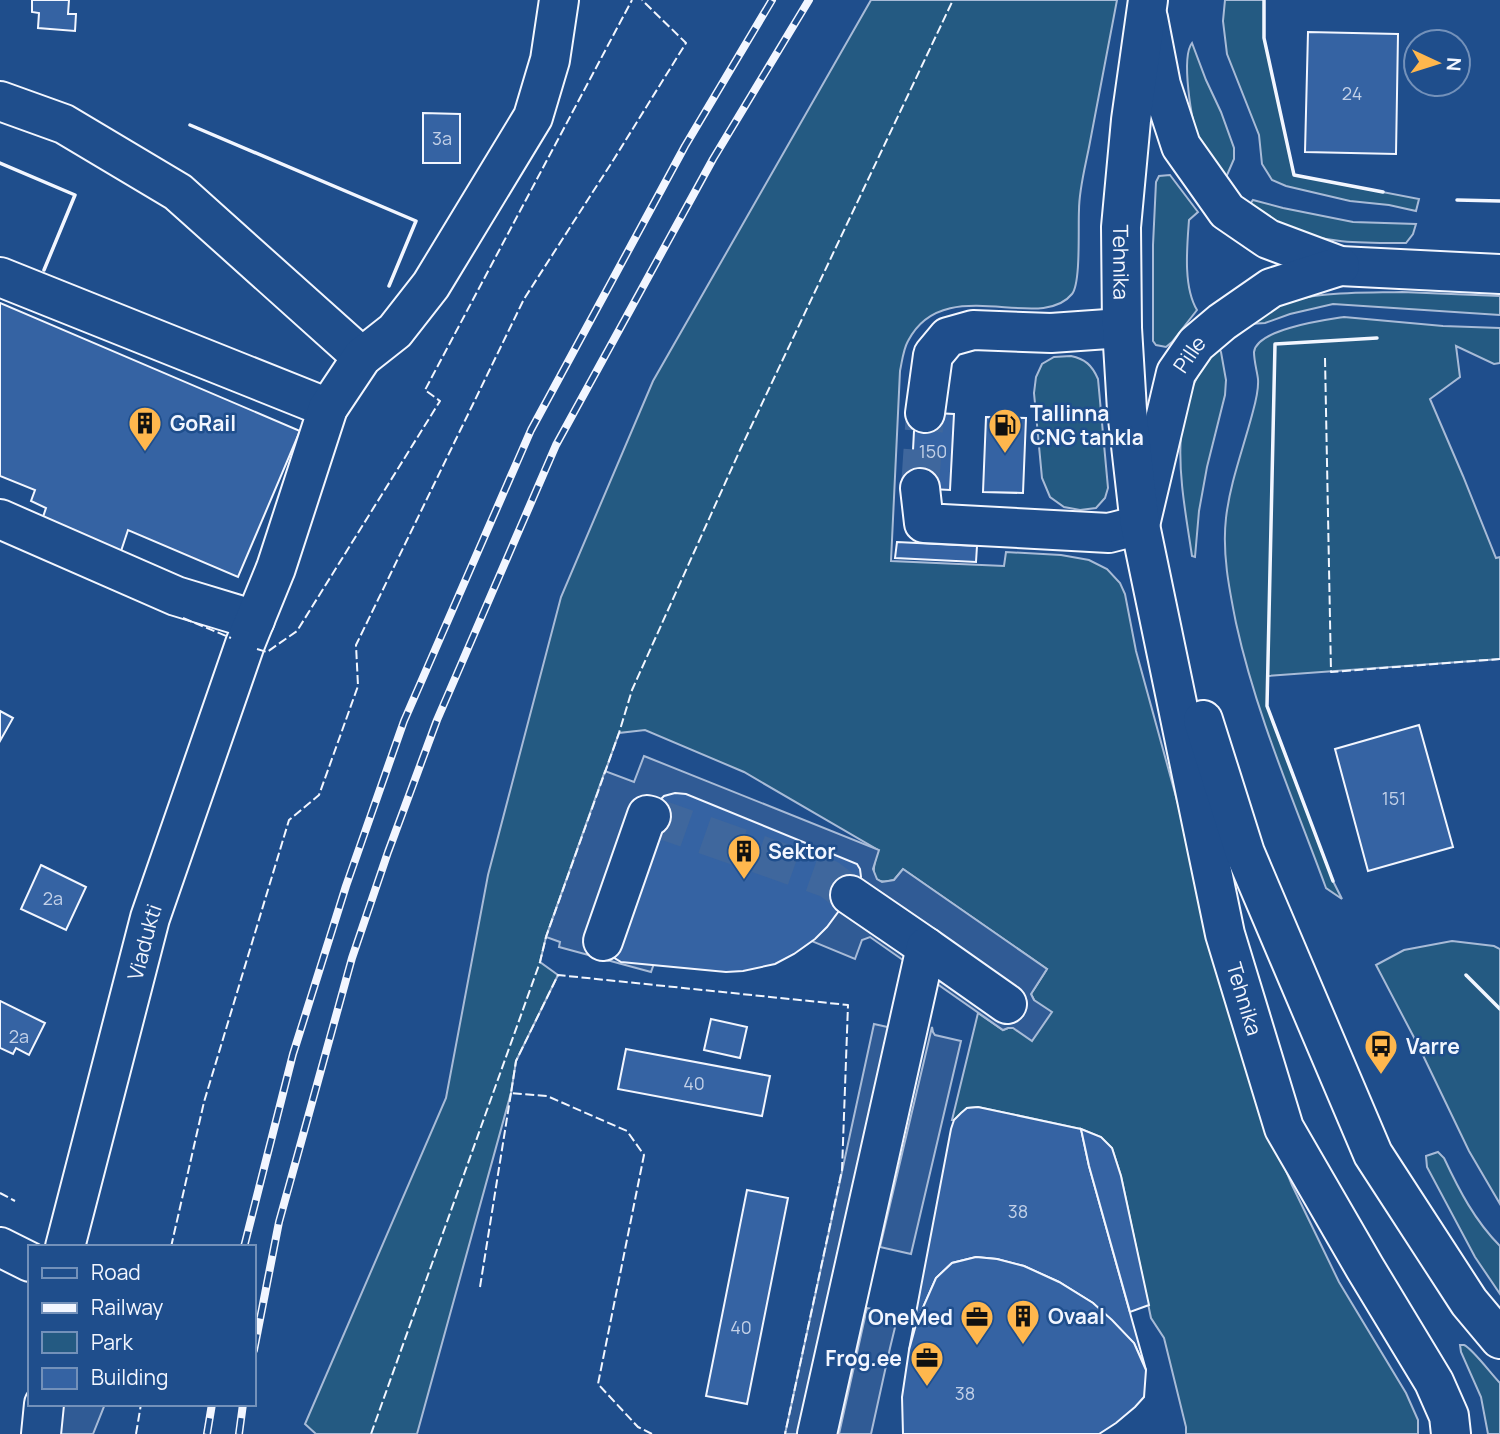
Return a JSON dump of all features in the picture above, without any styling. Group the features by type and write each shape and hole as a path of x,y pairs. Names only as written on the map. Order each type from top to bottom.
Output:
{"main road":[{"name":"Viadukti","path":"66,1245 150,918 250,632 276,568 328,408 362,357 395,331 431,285 533,117 550,60 559,0"},
{"name":"Pille","path":"1147,5 1161,85 1181,146 1227,211 1268,239 1340,266 1500,274"},
{"name":"Tehnika","path":"1147,5 1130,120 1121,227 1122,328 1127,410 1140,525 1225,934 1284,1128 1434,1382 1449,1416 1451,1434"},
{"path":"0,101 64,124 177,192 362,357"},
{"name":"Pille","path":"1140,525 1176,373 1196,344 1222,322 1272,288 1340,266"},
{"path":"0,278 328,408"},
{"path":"925,413 933,355 948,337 973,330 1051,333 1122,328"},
{"path":"920,488 924,523 1109,533 1140,525"},
{"path":"0,519 176,596 250,632"},
{"name":"Tehnika","path":"1140,525 1245,853 1373,1154 1469,1302 1500,1339"},
{"path":"603,941 647,815 651,816"},
{"path":"850,895 1007,1004"},
{"path":"817,1434 926,947"},
{"path":"0,1247 28,1261"},
{"path":"41,1434 44,1406"}],"green space":[{"path":"871,0 1117,0 1080,193 1075,288 1072,294 1057,305 1038,308 967,306 944,310 924,321 908,341 900,371 891,561 1004,566 1006,552 1061,555 1089,560 1107,569 1120,583 1256,1098 1292,1185 1339,1282 1406,1393 1418,1420 1418,1434 1186,1434 1164,1338 1151,1318 1121,1176 1112,1148 1101,1137 1081,1129 978,1107 967,1108 952,1120 978,1013 1003,1030 1013,1028 1034,1000 1031,994 1047,969 903,869 894,880 879,881 874,874 878,850 744,772 645,730 619,733 546,937 540,962 558,975 516,1061 511,1093 417,1434 316,1434 305,1424 446,1098 488,875 561,597 653,381"},
{"path":"1225,0 1264,0 1264,38 1294,175 1419,199 1416,211 1350,201 1286,186 1272,180 1262,164 1259,135 1227,54 1223,21"},
{"path":"1192,43 1234,148 1234,159 1224,182 1199,139 1193,119 1187,75"},
{"path":"1170,175 1198,212 1189,220 1187,254 1188,279 1197,310 1166,347 1156,345 1153,341 1153,245 1156,182 1159,176"},
{"path":"1253,200 1353,222 1416,224 1406,243 1330,240 1301,233 1277,223 1248,207"},
{"path":"1402,292 1500,296 1500,315 1333,304 1265,323 1249,324 1267,311 1298,299 1333,294"},
{"path":"1344,317 1500,328 1500,363 1494,364 1456,346 1460,377 1430,399 1496,558 1500,557 1500,659 1267,676 1267,706 1342,899 1326,888 1254,691 1236,623 1225,544 1230,492 1257,393 1254,352 1258,344 1267,337 1293,327"},
{"path":"1219,348 1226,380 1225,395 1207,467 1199,511 1195,557 1192,556 1181,475 1183,420 1189,394 1201,370"},
{"path":"1071,356 1088,363 1098,379 1108,488 1105,498 1096,508 1080,510 1064,507 1050,497 1042,478 1034,393 1036,377 1042,364 1054,357"},
{"path":"1452,941 1500,949 1500,1204 1469,1151 1376,965 1404,950"},
{"path":"1438,1152 1444,1158 1475,1216 1500,1246 1500,1294 1475,1257 1427,1167 1426,1156"},
{"path":"1460,1345 1464,1345 1500,1383 1500,1434 1488,1434 1481,1397 1461,1352"}],"shaded area":[{"path":"644,756 879,850 873,869 877,879 882,882 894,880 903,869 1047,969 1031,994 1034,1000 1052,1012 1032,1041 1013,1028 1003,1030 870,937 862,940 855,959 681,887 651,972 559,947 560,942 546,937 605,771 634,782"},
{"path":"874,1024 892,1028 800,1434 785,1434"},
{"path":"932,1027 935,1035 961,1041 911,1254 880,1247"},
{"path":"867,1308 898,1315 871,1434 839,1434"},
{"path":"44,1406 104,1406 93,1434 41,1434"}],"building":[{"path":"32,0 69,0 68,14 76,14 75,31 38,28 39,13 32,12"},
{"path":"1308,32 1398,34 1396,154 1305,152"},
{"path":"423,113 460,114 460,163 423,163"},
{"name":"GoRail","path":"0,303 300,431 238,577 128,530 120,554 43,517 46,508 31,501 35,490 0,476"},
{"path":"915,412 954,414 950,490 911,488"},
{"name":"Tallinna CNG tankla","path":"986,417 1026,418 1023,493 983,492"},
{"path":"897,542 977,546 976,562 895,558"},
{"path":"0,711 13,718 0,741"},
{"path":"1419,725 1453,847 1368,871 1335,749"},
{"name":"Sektor","path":"686,794 857,864 861,877 858,885 815,939 775,964 726,972 621,962 613,957 658,802 664,796"},
{"path":"41,865 86,887 66,930 21,909"},
{"path":"0,1001 45,1023 29,1055 16,1048 13,1054 0,1048"},
{"path":"711,1019 747,1027 740,1058 704,1050"},
{"path":"626,1049 770,1076 762,1116 618,1089"},
{"path":"978,1107 1081,1129 1146,1370 1134,1343 1093,1303 1059,1282 1024,1266 976,1257 952,1263 936,1278 917,1321 909,1350 951,1129 954,1120 967,1108"},
{"path":"1081,1129 1101,1137 1112,1148 1121,1176 1149,1305 1130,1312 1089,1166"},
{"path":"747,1190 788,1198 747,1404 706,1396"},
{"name":"Ovaal","path":"976,1257 1024,1266 1059,1282 1093,1303 1134,1343 1146,1370 1144,1397 1116,1423 1099,1434 903,1434 902,1397 909,1350 917,1321 936,1278 952,1263"}],"tunnel":[{"path":"920,488 925,413"},
{"path":"651,816 829,879 850,895"}],"railway":[{"path":"245,1245 293,1054 346,886 404,721 531,430 685,146 772,0"},
{"path":"256,1340 279,1222 352,958 437,720 556,445 713,159 809,0"},
{"path":"207,1434 212,1406"},
{"path":"239,1434 243,1406"}],"fence":[{"path":"257,649 267,652 297,631 440,401 425,390 632,0"},
{"path":"171,1245 204,1102 289,820 319,795 358,686 356,645 524,299 686,43 642,0"},
{"path":"371,1434 540,962 546,937 632,690 740,450 953,0"},
{"path":"1325,358 1331,672 1500,659"},
{"path":"183,618 231,638"},
{"path":"652,1434 638,1427 598,1384 644,1155 627,1131 547,1096 511,1093 516,1061 558,975 848,1005 842,1170 785,1434"},
{"path":"480,1287 511,1093"},
{"path":"0,1193 15,1201"},
{"path":"136,1434 141,1406"}],"wall":[{"path":"1264,0 1264,38 1294,175 1383,192"},
{"path":"190,125 416,221 389,286"},
{"path":"0,163 75,195 44,270"},
{"path":"1457,200 1500,201"},
{"path":"1333,881 1267,706 1275,344 1377,338"},
{"path":"1466,975 1500,1009"}],"place":[{"name":"GoRail","path":"145,453"},
{"name":"Tallinna CNG tankla","path":"1005,455"},
{"name":"Sektor","path":"744,881"},
{"name":"Varre","path":"1381,1076"},
{"name":"Ovaal","path":"1023,1346"},
{"name":"OneMed","path":"977,1347"},
{"name":"Frog.ee","path":"927,1388"}]}
